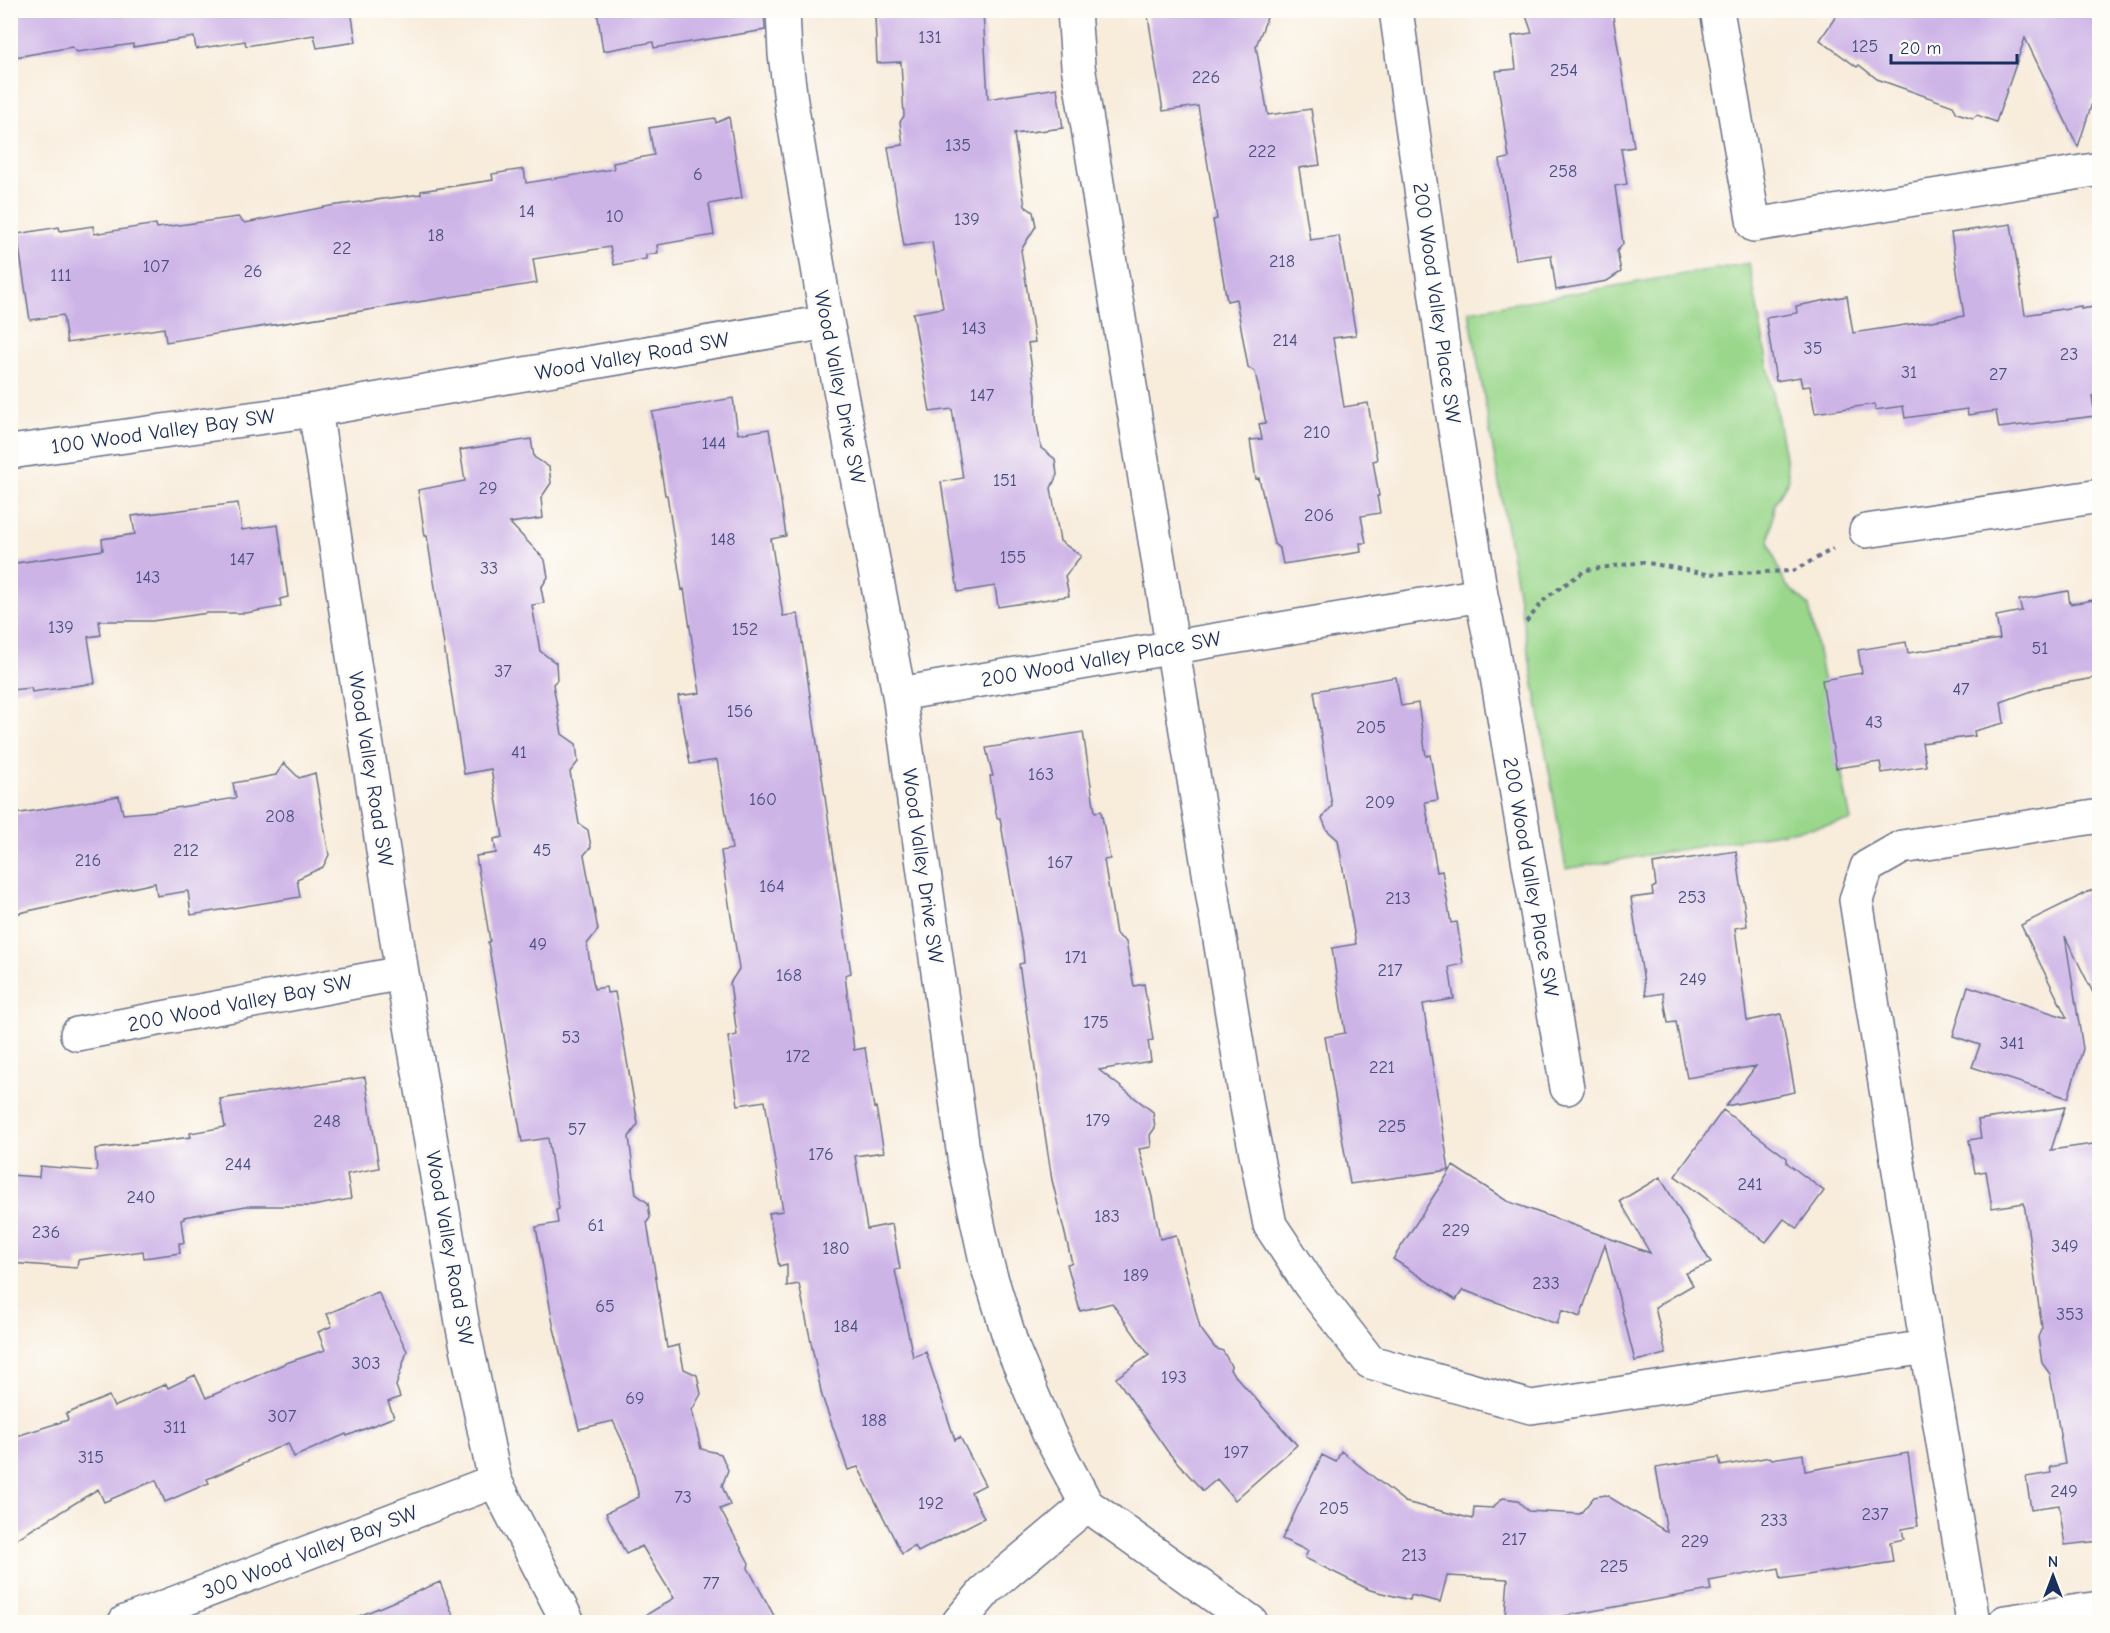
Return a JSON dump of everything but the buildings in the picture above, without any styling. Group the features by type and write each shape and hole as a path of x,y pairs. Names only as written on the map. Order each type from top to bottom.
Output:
{"street":[{"name":"Wood Valley Drive SW","path":"783,10 785,54 792,109 827,322 899,694 965,1164 986,1261 1013,1349 1049,1434 1087,1505 1251,1623"},
{"path":"1074,10 1078,66 1248,1112 1270,1225 1310,1285 1370,1362 1531,1407 1927,1347"},
{"name":"200 Wood Valley Place SW","path":"1396,10 1450,397 1481,595 1492,647 1567,1088"},
{"path":"1718,10 1754,225 2100,169"},
{"name":"Wood Valley Road SW","path":"568,1623 495,1480 464,1328 402,973 315,410 827,322"},
{"name":"100 Wood Valley Bay SW","path":"10,452 315,410"},
{"path":"1866,531 2100,496"},
{"name":"200 Wood Valley Place SW","path":"899,694 1481,595"},
{"path":"1973,1623 1856,900 1867,867 1902,847 2100,816"},
{"name":"200 Wood Valley Bay SW","path":"77,1034 402,973"},
{"name":"300 Wood Valley Bay SW","path":"125,1623 495,1480"},
{"path":"959,1623 987,1589 1087,1505"},
{"path":"2005,1623 2100,1608"}],"path":[{"path":"1492,647 1525,623 1547,597 1586,570 1643,562 1707,574 1793,571 1866,531"}],"green space":[{"path":"1749,263 1789,479 1774,505 1769,543 1785,584 1809,606 1851,821 1566,869 1469,311"}]}
